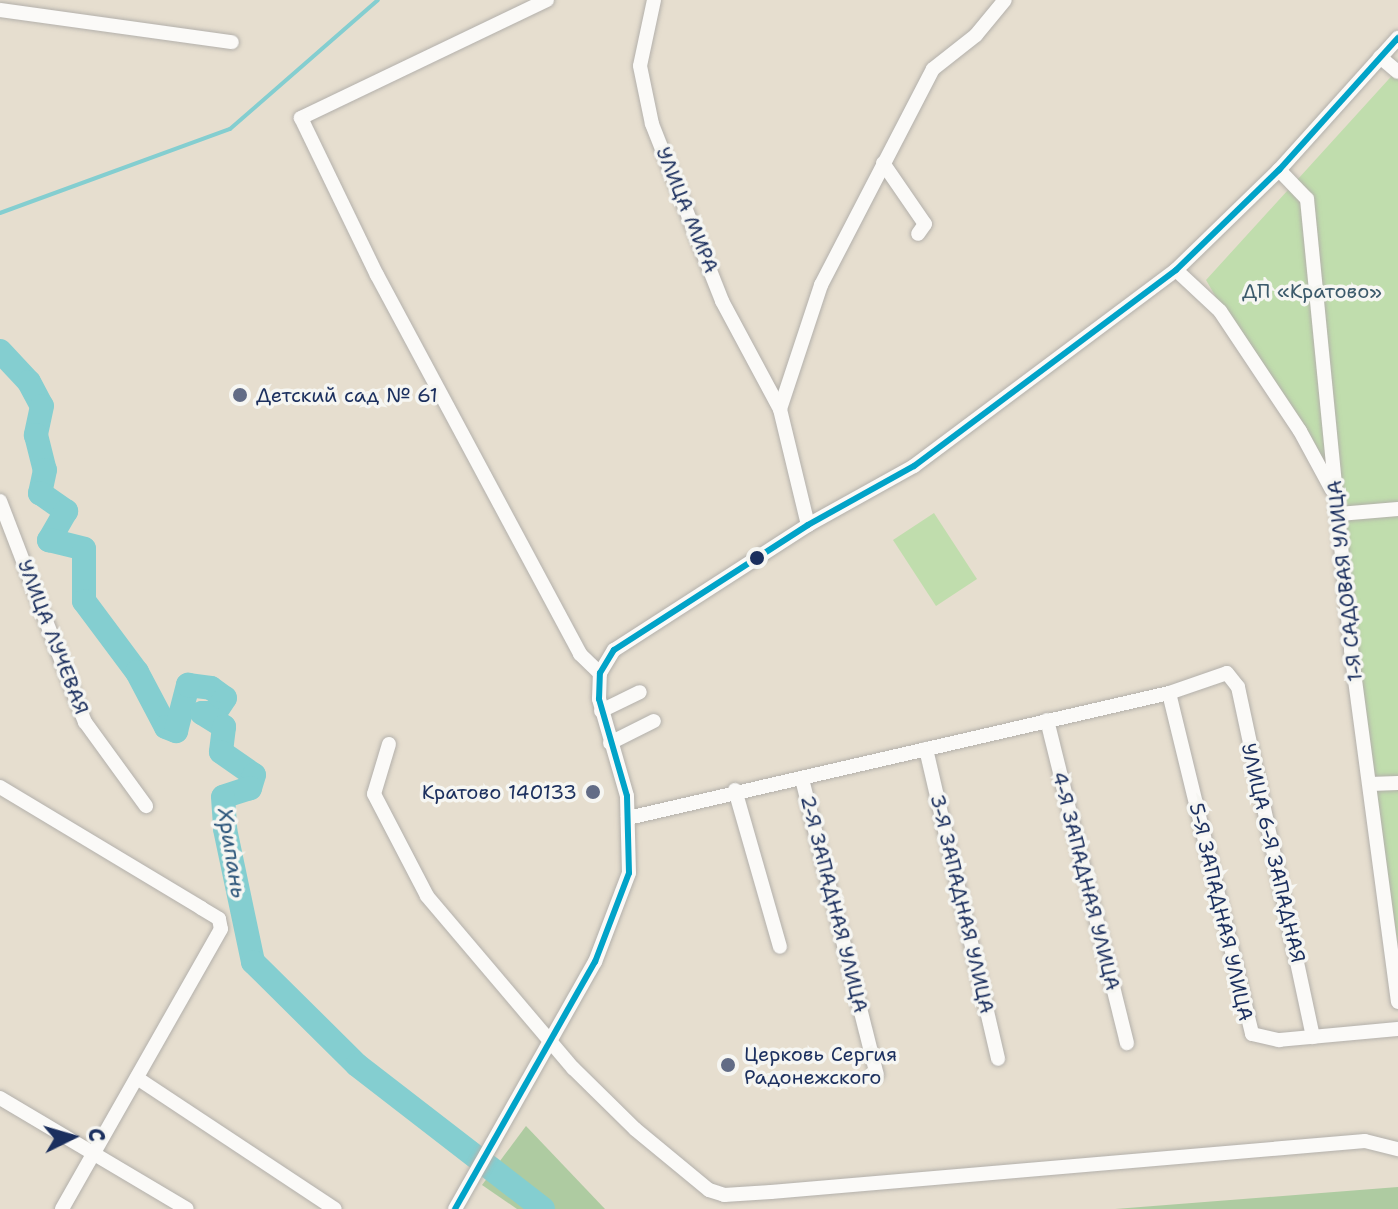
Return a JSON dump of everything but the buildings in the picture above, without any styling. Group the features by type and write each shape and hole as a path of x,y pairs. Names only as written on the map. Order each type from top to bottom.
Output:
{"street":[{"path":"547,0 301,118 580,654 600,673"},
{"name":"УЛИЦА МИРА","path":"654,0 640,66 652,124 722,301 780,409 808,525"},
{"path":"780,409 821,285 933,69 976,35 1005,0"},
{"path":"0,10 232,42"},
{"path":"455,1209 490,1153 608,937 629,873 628,818 601,711 600,673 627,638 808,525 914,466 1176,270 1279,170 1398,38"},
{"path":"1380,57 1398,72"},
{"path":"885,159 925,224 918,234"},
{"name":"1-Я САДОВАЯ УЛИЦА","path":"1279,170 1307,199 1336,498 1398,1002"},
{"path":"1176,270 1220,311 1300,431 1336,498"},
{"name":"УЛИЦА ЛУЧЕВАЯ","path":"0,501 85,722 146,806"},
{"path":"1339,514 1398,509"},
{"name":"УЛИЦА 6-Я ЗАПАДНАЯ","path":"1169,693 1227,673 1238,687 1313,1037"},
{"path":"601,711 640,692"},
{"path":"628,818 735,790 802,779 1169,693"},
{"name":"5-Я ЗАПАДНАЯ УЛИЦА","path":"1169,693 1248,1028 1268,1040 1398,1029"},
{"name":"4-Я ЗАПАДНАЯ УЛИЦА","path":"1047,720 1127,1043"},
{"path":"610,743 654,721"},
{"path":"389,744 374,794 395,841 464,945 644,1138 709,1190 724,1195 1365,1141 1398,1149"},
{"name":"3-Я ЗАПАДНАЯ УЛИЦА","path":"926,749 998,1059"},
{"name":"2-Я ЗАПАДНАЯ УЛИЦА","path":"802,779 877,1075"},
{"path":"1370,784 1398,783"},
{"path":"0,787 210,914 221,929 62,1209"},
{"path":"735,790 780,947"},
{"path":"137,1078 335,1209"},
{"path":"0,1098 187,1209"}],"green space":[{"name":"ДП «Кратово»","path":"1398,69 1398,945 1331,497 1206,280"},
{"path":"934,513 977,579 936,606 893,540"},
{"path":"526,1126 605,1209 517,1209 482,1185"},
{"path":"1398,1187 1398,1209 1115,1209"}],"waterway":[{"path":"0,213 230,129 378,0"},
{"name":"Хрипань","path":"0,351 29,382 42,406 36,435 45,470 40,493 66,511 49,540 84,549 84,601 137,672 166,727 176,731 188,685 211,688 225,698 215,713 202,713 224,727 221,752 254,775 250,788 223,797 225,829 253,962 357,1065 543,1209"}],"transit line":[{"path":"455,1209 595,962 629,873 627,796 599,699 600,673 614,650 808,525 914,466 1176,270 1279,170 1398,38"}],"place":[{"name":"Детский сад № 61","path":"240,395"},
{"name":"Кратово 140133","path":"593,792"},
{"name":"Церковь Сергия Радонежского","path":"728,1065"}]}
